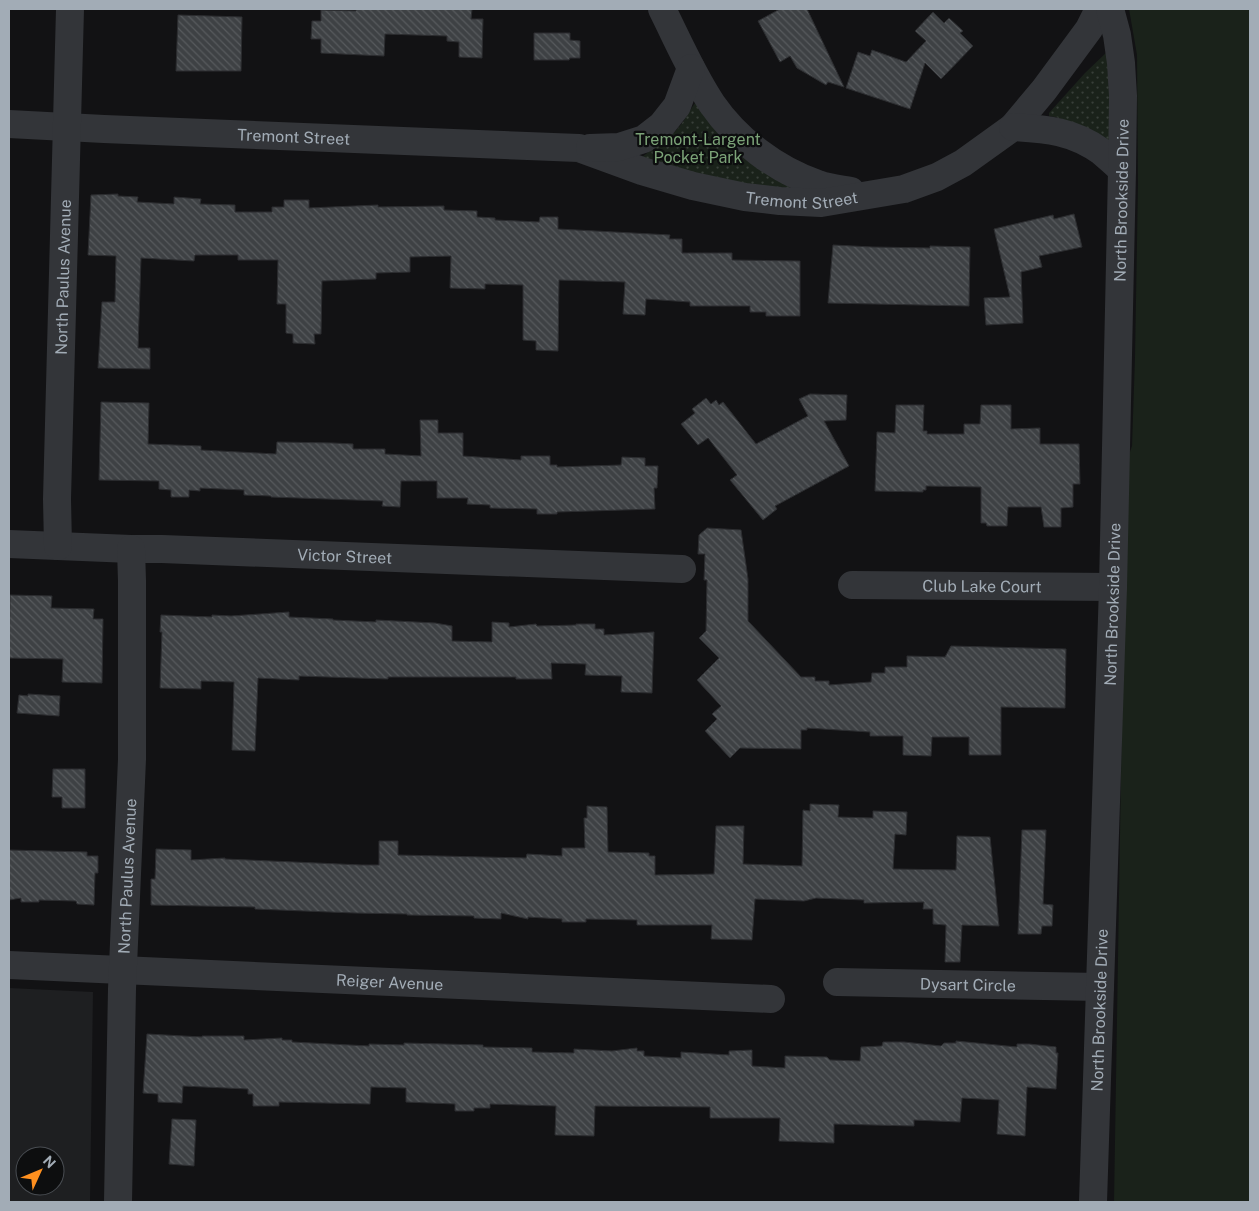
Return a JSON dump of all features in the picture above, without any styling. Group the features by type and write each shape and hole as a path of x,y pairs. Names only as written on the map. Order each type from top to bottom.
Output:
{"street":[{"name":"North Paulus Avenue","path":"58,546 57,499 70,9"},
{"path":"662,9 691,68 713,104 733,130 765,157 792,174 820,185 870,194"},
{"name":"Tremont Street","path":"580,148 693,186 745,197 821,203 904,189 937,177 963,163 1013,127 1044,90 1088,29 1099,9"},
{"name":"North Brookside Drive","path":"1093,1202 1113,586 1122,170 1123,96 1121,63 1117,35 1110,9"},
{"name":"Tremont Street","path":"9,124 580,148 619,148 644,139 662,125 677,106 691,68"},
{"path":"1013,127 1046,129 1069,134 1102,152 1122,170"},
{"name":"Victor Street","path":"9,544 131,549 162,548 682,569"},
{"name":"North Paulus Avenue","path":"118,1202 123,970 132,758 131,549"},
{"name":"Club Lake Court","path":"852,585 1113,586"},
{"name":"Reiger Avenue","path":"9,965 771,1000"},
{"name":"Dysart Circle","path":"837,982 1100,987"}],"shaded area":[{"path":"9,988 93,992 90,1202 9,1202"}],"green space":[{"path":"1129,9 1250,9 1250,1202 1114,1202 1125,530 1127,461 1132,446 1138,184 1137,55"},
{"path":"1107,52 1113,52 1110,144 1073,123 1049,116 1049,113 1085,73"},
{"name":"Tremont-Largent Pocket Park","path":"695,103 720,131 770,175 791,188 733,184 641,158 675,132"}],"building":[{"path":"356,9 472,9 471,19 483,19 482,58 459,57 459,42 447,41 447,36 385,34 384,56 321,53 321,39 311,39 312,21 321,21 321,10 356,11"},
{"path":"780,9 807,9 844,87 828,82 826,85 797,68 790,56 780,62 758,21"},
{"path":"933,12 944,23 949,18 963,31 960,33 973,46 941,79 925,63 910,109 846,88 858,52 870,56 872,50 906,62 926,41 915,31"},
{"path":"178,15 242,17 241,71 176,71"},
{"path":"534,33 570,33 570,40 580,41 580,58 570,58 569,60 534,60"},
{"path":"118,194 118,196 138,197 137,202 174,204 174,197 201,199 200,204 235,205 235,212 272,212 272,207 284,207 284,200 309,200 309,208 378,205 378,207 444,206 444,210 477,211 477,217 495,218 495,220 539,222 540,217 558,217 558,229 670,235 669,239 682,239 682,253 732,253 732,260 800,261 800,316 766,316 766,312 750,312 750,306 690,306 690,302 646,299 645,315 623,314 625,282 559,280 558,351 536,350 536,341 523,340 523,285 485,284 485,289 450,288 451,256 410,257 410,272 376,273 376,279 322,281 321,334 314,334 315,344 293,343 293,334 286,333 286,304 277,304 278,260 238,260 238,255 195,255 194,261 141,258 138,348 150,348 150,369 98,368 102,302 115,302 116,256 88,255 91,195"},
{"path":"1074,214 1082,247 1039,256 1042,267 1021,272 1023,323 986,325 984,298 1010,297 994,229 1053,215 1054,219"},
{"path":"833,245 930,248 930,246 970,247 969,306 828,303"},
{"path":"810,394 847,395 846,420 824,421 849,466 775,506 777,509 763,520 730,480 737,475 708,438 698,445 681,424 695,413 692,409 706,398 711,404 716,400 719,405 723,402 756,444 808,416 799,399"},
{"path":"101,402 149,403 148,444 201,446 201,450 276,454 277,442 333,443 353,444 353,449 385,449 385,454 421,456 420,420 438,420 438,433 463,433 463,456 521,460 521,456 550,456 550,465 557,465 557,467 621,465 622,457 645,458 645,466 658,466 657,488 654,488 655,509 537,514 537,509 490,508 490,505 467,504 468,498 437,498 437,481 401,481 400,507 382,506 383,501 271,497 244,495 244,490 200,488 200,491 189,490 189,497 171,497 171,490 159,489 159,481 99,480"},
{"path":"896,405 924,405 923,431 927,431 927,434 964,434 964,424 980,424 981,405 1011,405 1011,429 1040,428 1040,444 1079,444 1080,484 1073,484 1073,507 1061,508 1061,527 1044,527 1041,507 1008,507 1007,526 987,526 986,523 981,523 981,487 926,486 926,490 923,490 923,492 875,491 877,432 895,433"},
{"path":"707,528 741,530 748,579 748,621 801,677 815,677 815,681 829,681 829,685 871,682 872,673 885,673 885,667 907,667 907,656 945,657 951,646 1066,649 1065,708 1001,707 1001,755 969,755 969,737 932,737 931,756 903,755 903,736 870,736 870,732 807,728 807,730 801,730 801,749 740,748 730,758 705,731 717,719 712,714 721,706 697,680 719,658 699,638 706,631 707,580 704,580 705,554 698,554 699,535"},
{"path":"10,595 52,596 51,608 94,609 93,619 103,619 102,683 62,682 63,659 9,658"},
{"path":"289,612 289,617 435,623 452,626 452,641 492,642 492,622 509,623 509,627 536,624 537,626 595,624 595,629 604,629 604,635 654,632 652,693 621,692 622,676 585,675 586,664 551,663 552,679 516,679 516,677 388,677 388,679 299,676 299,680 258,678 255,751 232,750 234,682 201,681 201,689 160,688 161,615 212,617 212,615 231,616"},
{"path":"28,694 60,696 59,716 17,713 19,695 28,696"},
{"path":"53,769 85,769 85,808 62,808 62,797 52,797"},
{"path":"810,804 839,805 838,817 873,818 873,811 907,812 906,835 895,834 893,869 956,870 957,836 990,837 999,926 962,925 960,962 945,962 946,925 933,924 933,909 923,909 924,902 864,903 864,900 816,898 804,901 755,899 752,940 711,939 712,925 637,925 637,920 586,919 586,922 562,922 562,919 528,917 528,919 501,913 501,919 474,918 474,916 255,909 255,907 151,905 151,879 155,879 156,849 191,850 191,860 225,858 362,865 379,865 379,841 398,841 398,855 526,858 527,854 562,856 562,848 585,848 584,818 587,818 587,806 607,807 608,852 649,853 649,856 655,856 655,875 714,874 716,826 744,826 743,864 802,866 803,810 810,811"},
{"path":"1022,830 1046,830 1043,904 1053,905 1052,926 1042,926 1041,934 1018,934"},
{"path":"9,850 87,852 87,856 98,856 98,873 95,873 94,905 77,904 76,901 39,900 39,902 21,902 21,898 9,900"},
{"path":"147,1034 202,1037 244,1036 244,1040 282,1038 282,1040 292,1040 292,1042 369,1046 369,1044 404,1045 404,1043 483,1045 483,1047 532,1048 532,1052 574,1053 574,1049 612,1051 637,1048 637,1051 644,1051 644,1056 681,1058 681,1052 729,1055 729,1051 752,1050 752,1066 785,1068 785,1056 827,1057 830,1060 860,1061 861,1047 882,1046 883,1042 941,1046 944,1043 956,1043 956,1041 1017,1047 1017,1044 1029,1044 1056,1047 1056,1053 1058,1053 1056,1089 1027,1087 1025,1136 997,1134 999,1100 962,1098 960,1122 914,1120 914,1126 834,1124 834,1143 779,1141 780,1118 710,1118 710,1107 595,1106 594,1136 555,1135 556,1106 490,1104 490,1108 474,1108 474,1111 455,1111 455,1104 406,1102 406,1088 371,1087 370,1104 279,1102 279,1106 253,1106 253,1094 248,1094 248,1089 183,1086 182,1103 158,1102 158,1094 143,1093"},
{"path":"172,1119 196,1120 194,1166 169,1164"}]}
